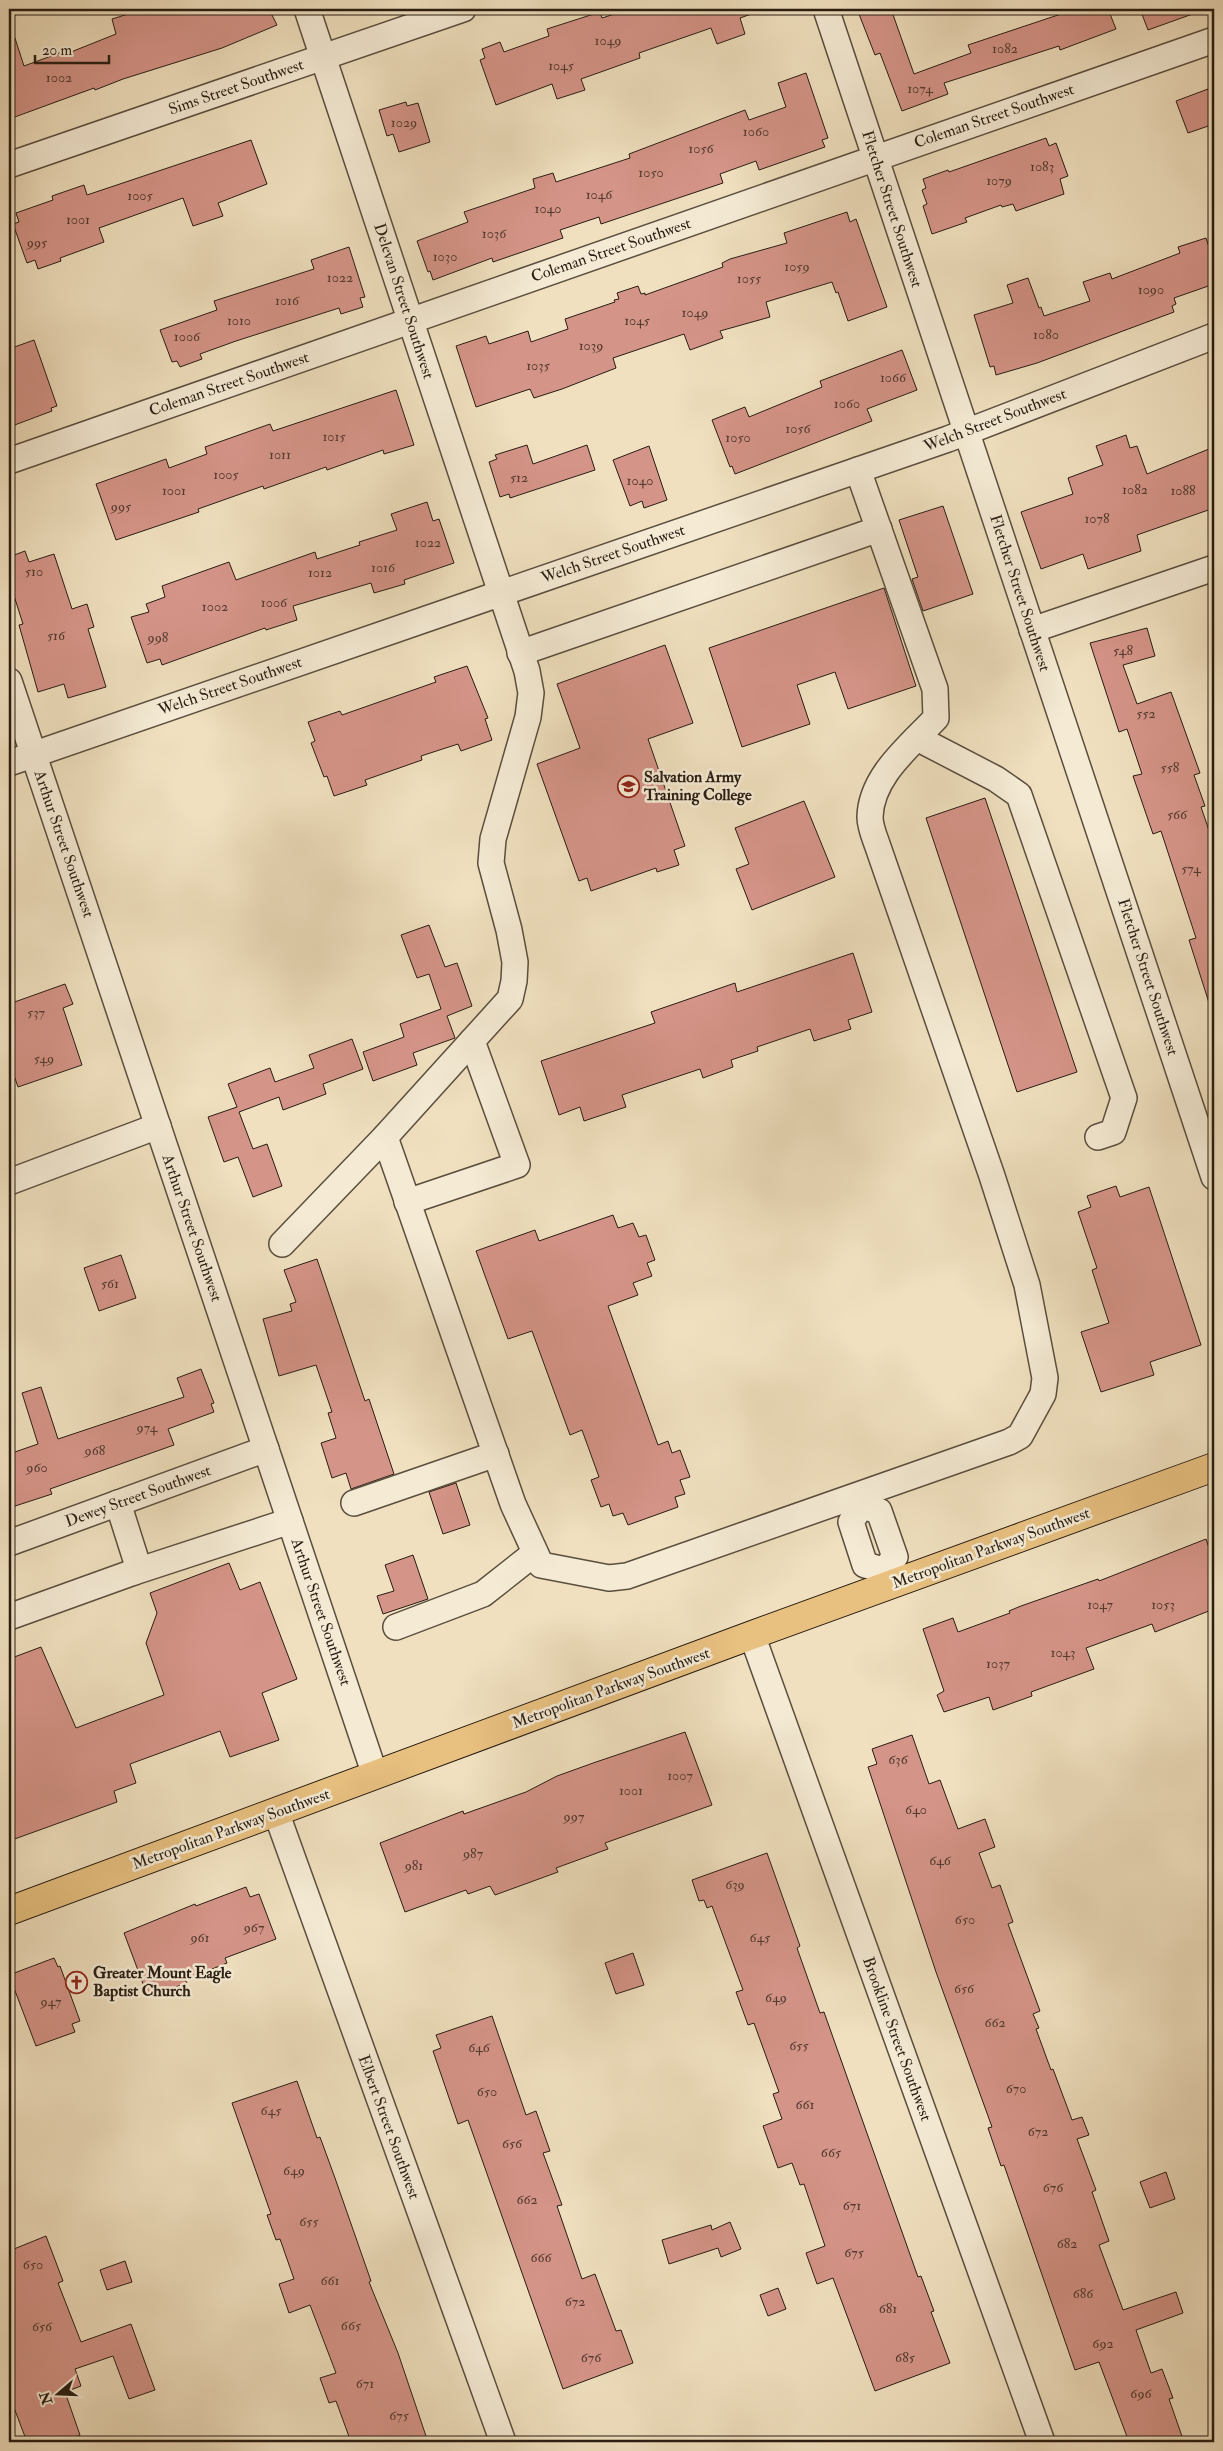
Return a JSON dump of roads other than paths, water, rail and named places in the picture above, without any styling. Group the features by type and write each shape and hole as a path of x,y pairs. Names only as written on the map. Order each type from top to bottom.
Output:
{"main road":[{"name":"Metropolitan Parkway Southwest","path":"9,1911 752,1636 886,1578 1214,1467"}],"street":[{"name":"Delevan Street Southwest","path":"282,1244 385,1137 510,999 514,981 515,962 509,930 491,863 493,838 528,717 531,693 520,653 307,9"},
{"name":"Sims Street Southwest","path":"9,165 463,9"},
{"name":"Fletcher Street Southwest","path":"826,9 1214,1177"},
{"name":"Coleman Street Southwest","path":"9,461 1214,40"},
{"name":"Welch Street Southwest","path":"9,763 967,432 1214,336"},
{"path":"385,1137 513,1504 540,1566 609,1578 627,1576 859,1501 1020,1436 1043,1394 1045,1378 1027,1285 988,1166 876,844 870,819 872,801 890,765 936,718 935,689 858,470"},
{"path":"520,653 879,529"},
{"path":"1032,630 1214,568"},
{"name":"Arthur Street Southwest","path":"9,681 375,1775"},
{"path":"917,738 996,779 1019,795 1124,1098 1113,1132 1098,1137"},
{"path":"407,1202 516,1165 472,1040"},
{"path":"9,1182 158,1126"},
{"name":"Dewey Street Southwest","path":"9,1543 266,1449"},
{"path":"354,1504 496,1454"},
{"path":"859,1501 851,1522 865,1565 886,1578"},
{"path":"118,1503 137,1564 134,1572"},
{"path":"9,1617 134,1572 290,1521"},
{"path":"396,1627 484,1594 535,1553"},
{"name":"Brookline Street Southwest","path":"752,1636 1042,2442"},
{"name":"Elbert Street Southwest","path":"276,1812 503,2442"}],"place":[{"name":"Salvation Army Training College","path":"628,786"},
{"name":"Greater Mount Eagle Baptist Church","path":"77,1982"}]}
